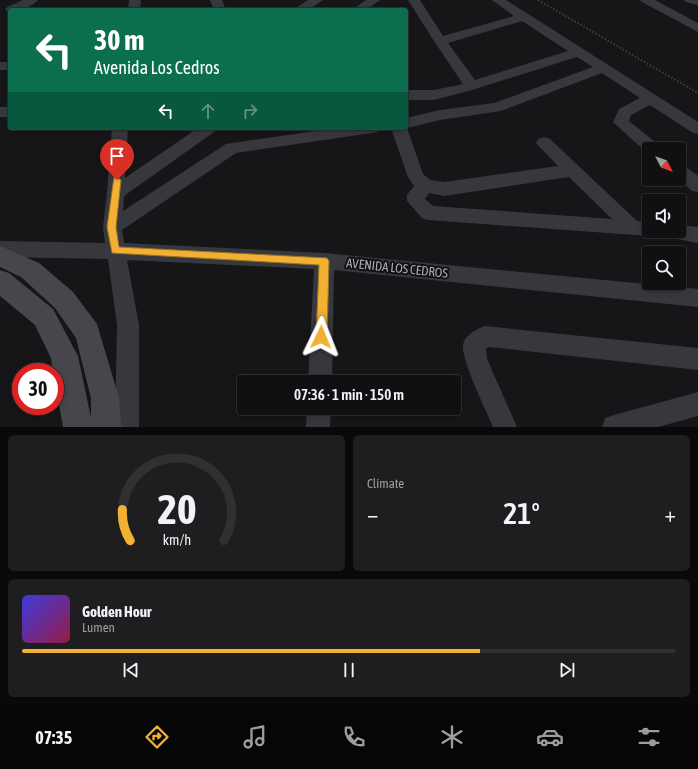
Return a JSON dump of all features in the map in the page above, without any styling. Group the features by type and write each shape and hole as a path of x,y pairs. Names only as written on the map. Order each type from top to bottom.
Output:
{"main road":[{"path":"0,256 30,270 64,300 88,333 105,398 106,427"},
{"path":"0,281 44,317 64,356 78,427"}],"street":[{"path":"14,8 32,0"},
{"path":"301,5 317,0"},
{"path":"361,8 374,0"},
{"path":"498,0 698,129"},
{"path":"646,0 698,28"},
{"path":"690,0 698,2"},
{"path":"418,1 440,41 472,86"},
{"path":"440,41 523,17"},
{"path":"408,95 434,95 472,86 579,52"},
{"path":"408,122 440,115 496,108 603,68"},
{"path":"434,95 440,115"},
{"path":"645,142 621,122 624,112 650,99"},
{"path":"120,130 116,193 112,227 128,325 127,427"},
{"path":"116,193 206,130"},
{"path":"112,227 232,148 358,130"},
{"path":"400,130 416,177 425,186 444,189 573,170"},
{"path":"544,143 631,226"},
{"path":"686,176 698,186"},
{"path":"425,186 416,195 416,201 428,214 642,227"},
{"path":"686,233 698,235"},
{"name":"AVENIDA LOS CEDROS","path":"0,249 115,250 324,261 698,298"},
{"path":"320,375 324,261"},
{"path":"506,427 476,360 474,345 485,336 698,359"},
{"path":"614,427 649,422 698,404"},
{"path":"318,427 319,415"}],"path":[{"path":"538,0 698,93"}],"route":[{"path":"117,180 112,227 115,250 324,261 321,337"}]}
